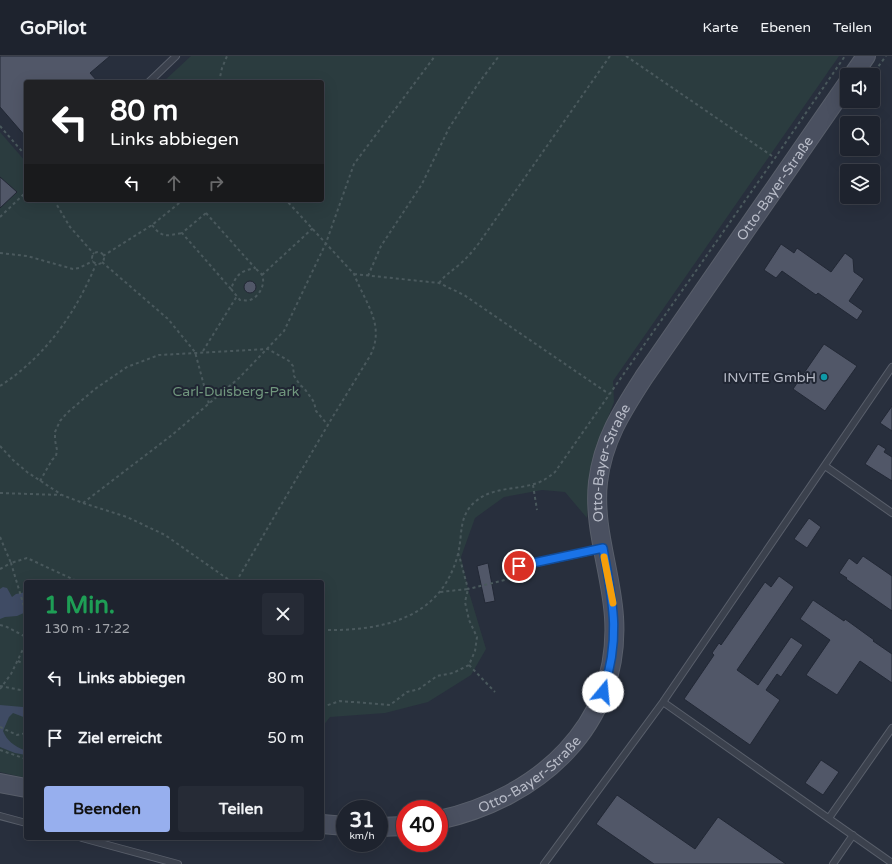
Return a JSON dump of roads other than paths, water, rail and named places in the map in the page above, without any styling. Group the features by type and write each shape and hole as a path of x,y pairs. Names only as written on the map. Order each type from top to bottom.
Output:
{"street":[{"path":"858,68 866,56"},
{"name":"Otto-Bayer-Straße","path":"448,818 466,813 505,797 534,780 560,759 590,721 606,685 614,647 614,616 598,516 598,483 605,450 618,419 644,377 840,94"},
{"path":"0,783 24,788"},
{"path":"324,824 336,825"}],"lane":[{"path":"151,80 176,56"},
{"path":"544,864 663,702 892,367"},
{"path":"825,466 892,513"},
{"path":"507,569 603,548"},
{"path":"663,702 892,862"},
{"path":"829,818 892,728"},
{"path":"0,816 24,822"},
{"path":"833,864 853,835"},
{"path":"89,840 178,864"}],"water":[{"path":"3,587 7,588 12,597 16,594 24,592 24,613 17,616 0,619 0,589"},
{"path":"0,705 24,707 24,717 13,713 9,717 3,731 11,743 24,750 24,755 0,747"}],"place":[{"name":"INVITE GmbH","path":"824,377"}],"park label":[{"name":"Carl-Duisberg-Park","path":"236,391"}]}
